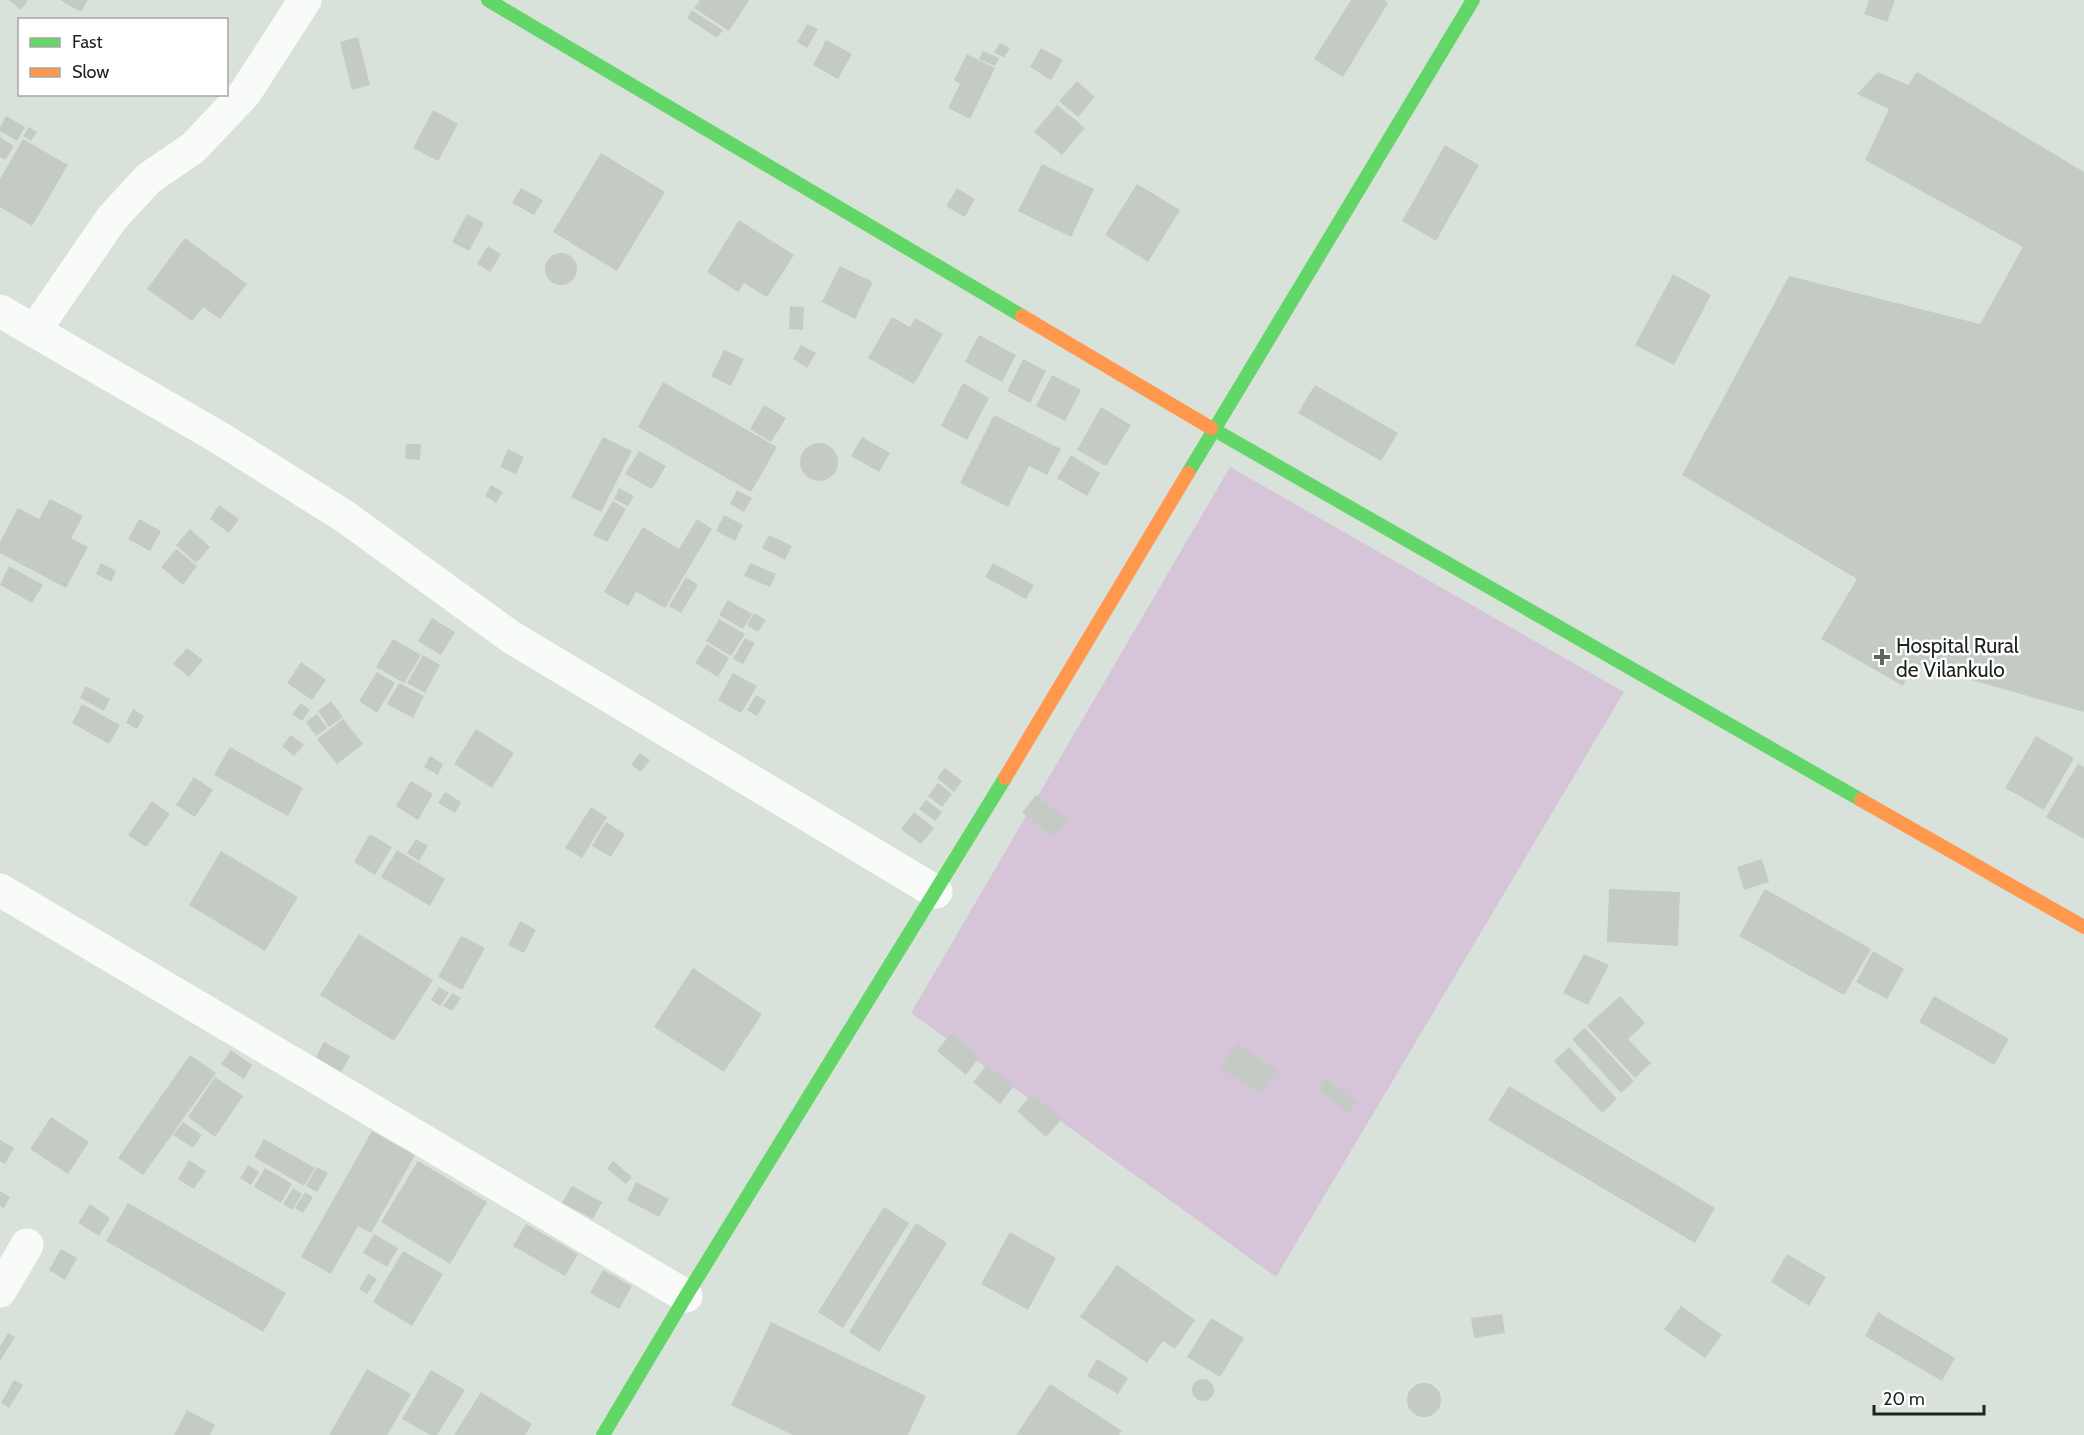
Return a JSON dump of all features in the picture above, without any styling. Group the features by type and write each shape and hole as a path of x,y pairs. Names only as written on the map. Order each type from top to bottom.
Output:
{"street":[{"path":"34,330 112,218 149,178 193,148 244,93 305,0"},
{"path":"488,0 1213,429 2084,927"},
{"path":"603,1435 686,1296 936,892 1473,0"},
{"path":"0,311 218,437 344,516 511,637 936,892"},
{"path":"0,890 686,1296"},
{"path":"0,1291 27,1245"}],"shaded area":[{"path":"1230,467 1624,692 1276,1277 911,1013"}],"building":[{"path":"9,0 28,0 21,10"},
{"path":"60,0 88,0 81,12"},
{"path":"700,0 749,0 729,31 694,8"},
{"path":"1351,0 1384,0 1388,3 1343,77 1314,59"},
{"path":"1869,0 1895,0 1887,22 1864,14"},
{"path":"692,10 723,30 717,38 687,18"},
{"path":"807,24 818,29 807,48 797,42"},
{"path":"358,37 370,85 352,90 340,42"},
{"path":"826,40 852,54 838,79 813,65"},
{"path":"1000,43 1010,48 1004,58 994,52"},
{"path":"1041,48 1063,60 1051,80 1030,67"},
{"path":"983,51 999,58 995,66 979,59"},
{"path":"967,54 995,68 970,119 948,108 960,84 954,80"},
{"path":"1878,72 1908,85 1917,72 2084,172 2084,712 1912,663 1903,686 1821,639 1857,579 1682,475 1789,276 1980,324 2023,247 1865,160 1889,109 1857,94"},
{"path":"1077,81 1095,97 1078,117 1059,101"},
{"path":"1057,105 1085,128 1062,155 1034,132"},
{"path":"433,110 458,124 438,161 413,148"},
{"path":"6,116 25,127 17,141 0,131"},
{"path":"29,127 37,132 31,141 23,136"},
{"path":"0,137 14,146 5,160 0,157"},
{"path":"23,139 68,165 32,226 0,207 0,179"},
{"path":"1445,145 1479,165 1436,241 1402,221"},
{"path":"601,153 665,192 617,271 553,232"},
{"path":"1042,164 1094,189 1071,237 1018,211"},
{"path":"1137,184 1180,210 1148,262 1105,235"},
{"path":"521,188 543,200 534,215 512,203"},
{"path":"957,188 975,199 965,217 946,206"},
{"path":"467,214 484,223 469,251 452,242"},
{"path":"739,220 794,255 767,297 744,283 738,292 707,272"},
{"path":"185,238 247,284 220,319 203,307 192,321 147,289"},
{"path":"488,246 501,254 490,272 477,264"},
{"path":"561,253 572,258 577,269 572,280 561,285 550,280 545,269 550,258"},
{"path":"840,266 873,282 855,319 822,302"},
{"path":"1673,274 1711,295 1674,365 1635,345"},
{"path":"790,306 804,307 803,330 789,329"},
{"path":"892,317 910,327 915,318 943,334 914,384 868,358"},
{"path":"979,335 1016,355 1002,382 965,362"},
{"path":"801,345 816,353 807,368 793,359"},
{"path":"724,350 744,359 731,386 711,376"},
{"path":"1023,359 1046,371 1030,403 1007,391"},
{"path":"1052,375 1081,390 1065,421 1036,406"},
{"path":"663,382 777,447 751,492 638,427"},
{"path":"963,383 989,398 967,440 941,426"},
{"path":"1315,385 1398,433 1381,461 1298,413"},
{"path":"764,405 786,418 771,442 750,429"},
{"path":"1101,407 1131,425 1106,466 1077,450"},
{"path":"994,415 1061,449 1047,475 1029,466 1008,507 960,483"},
{"path":"603,437 632,451 601,512 571,497"},
{"path":"862,437 890,453 879,472 851,456"},
{"path":"819,443 832,449 838,462 832,475 819,481 806,475 800,462 806,449"},
{"path":"406,444 421,444 420,460 405,459"},
{"path":"508,449 524,457 516,474 500,467"},
{"path":"639,451 666,466 652,489 625,474"},
{"path":"1071,455 1100,473 1087,496 1057,478"},
{"path":"491,485 503,492 496,503 485,496"},
{"path":"619,488 634,496 628,506 614,499"},
{"path":"737,490 752,498 744,512 730,504"},
{"path":"50,499 83,516 71,538 88,547 66,588 0,553 0,542 18,508 39,519"},
{"path":"613,501 626,509 607,542 593,535"},
{"path":"219,505 239,519 229,533 210,519"},
{"path":"724,515 743,525 735,541 716,531"},
{"path":"139,519 161,531 150,551 128,539"},
{"path":"697,519 712,529 665,608 636,592 628,606 604,592 643,527 679,549"},
{"path":"190,529 210,547 196,563 176,545"},
{"path":"769,535 792,546 785,560 762,548"},
{"path":"176,549 197,566 183,585 161,567"},
{"path":"101,563 116,571 111,582 96,574"},
{"path":"750,563 776,574 770,587 744,576"},
{"path":"993,563 1034,585 1026,599 985,577"},
{"path":"9,566 43,585 32,603 0,585"},
{"path":"686,577 698,585 681,613 669,606"},
{"path":"728,600 752,614 743,629 719,615"},
{"path":"754,613 766,620 758,632 747,625"},
{"path":"432,618 455,632 441,655 418,641"},
{"path":"719,619 745,634 731,656 706,641"},
{"path":"745,638 755,643 743,664 733,659"},
{"path":"393,639 421,655 404,683 376,667"},
{"path":"707,644 729,658 718,677 695,663"},
{"path":"187,648 203,660 189,677 173,664"},
{"path":"423,655 440,665 425,693 407,683"},
{"path":"301,662 326,680 312,700 287,683"},
{"path":"377,672 395,683 377,713 359,701"},
{"path":"733,673 757,686 741,713 718,700"},
{"path":"399,683 424,696 413,718 387,704"},
{"path":"86,686 110,699 104,711 80,698"},
{"path":"756,695 766,701 757,716 747,710"},
{"path":"331,701 343,717 329,727 318,711"},
{"path":"301,703 310,710 302,721 292,714"},
{"path":"82,704 120,725 109,744 72,723"},
{"path":"133,709 144,716 137,729 126,723"},
{"path":"317,714 327,728 316,736 306,722"},
{"path":"343,719 363,744 337,764 317,739"},
{"path":"476,729 514,753 492,788 454,764"},
{"path":"291,735 304,745 294,756 282,746"},
{"path":"2036,736 2074,758 2044,810 2005,788"},
{"path":"230,747 303,788 288,816 214,775"},
{"path":"640,753 650,760 641,772 631,765"},
{"path":"430,756 443,764 438,775 424,767"},
{"path":"2078,764 2084,767 2084,839 2046,817"},
{"path":"945,768 962,781 954,792 937,778"},
{"path":"194,777 213,790 195,817 176,805"},
{"path":"411,781 433,794 418,820 396,806"},
{"path":"938,783 952,794 942,807 928,796"},
{"path":"445,792 461,802 455,813 438,803"},
{"path":"1036,795 1068,820 1054,837 1022,813"},
{"path":"926,800 942,812 935,821 919,809"},
{"path":"152,801 170,814 146,847 128,835"},
{"path":"591,807 607,817 582,858 565,848"},
{"path":"914,812 934,828 921,844 901,829"},
{"path":"606,822 625,834 611,857 592,846"},
{"path":"370,834 392,847 375,875 354,862"},
{"path":"416,839 428,846 419,861 407,853"},
{"path":"397,850 445,879 430,906 381,877"},
{"path":"221,851 298,897 265,951 189,905"},
{"path":"1762,859 1769,882 1744,890 1737,867"},
{"path":"1609,889 1680,892 1678,946 1607,942"},
{"path":"1765,889 1871,949 1844,995 1739,936"},
{"path":"520,921 536,930 524,953 508,945"},
{"path":"359,934 433,980 394,1041 320,995"},
{"path":"461,936 485,948 462,990 438,977"},
{"path":"1873,951 1904,969 1887,999 1856,982"},
{"path":"1584,954 1609,965 1588,1005 1563,993"},
{"path":"693,968 762,1014 724,1072 654,1027"},
{"path":"439,987 449,993 440,1006 431,1000"},
{"path":"452,993 461,998 452,1011 443,1006"},
{"path":"1620,996 1645,1023 1628,1039 1651,1063 1635,1078 1587,1026"},
{"path":"1934,996 2009,1039 1994,1065 1919,1022"},
{"path":"1585,1028 1634,1081 1621,1093 1572,1039"},
{"path":"951,1033 980,1056 966,1075 937,1051"},
{"path":"324,1042 350,1056 341,1072 316,1057"},
{"path":"1237,1043 1277,1070 1261,1094 1220,1068"},
{"path":"1569,1047 1617,1099 1602,1113 1554,1061"},
{"path":"231,1050 252,1065 244,1079 221,1064"},
{"path":"190,1055 216,1073 143,1175 118,1158"},
{"path":"987,1065 1014,1086 1000,1104 973,1082"},
{"path":"215,1077 243,1096 215,1137 188,1117"},
{"path":"1326,1078 1357,1102 1349,1113 1318,1089"},
{"path":"1509,1086 1715,1208 1695,1243 1488,1120"},
{"path":"1032,1094 1062,1119 1046,1137 1017,1111"},
{"path":"51,1117 89,1142 68,1174 30,1149"},
{"path":"183,1122 202,1135 193,1148 173,1135"},
{"path":"372,1131 415,1155 371,1233 358,1226 331,1274 301,1257"},
{"path":"264,1139 315,1168 304,1186 254,1157"},
{"path":"0,1140 14,1148 5,1164 0,1161"},
{"path":"189,1160 206,1171 194,1189 178,1179"},
{"path":"418,1161 487,1202 450,1264 381,1222"},
{"path":"613,1161 632,1177 626,1184 607,1169"},
{"path":"248,1165 259,1172 251,1185 240,1178"},
{"path":"317,1167 328,1173 317,1192 306,1186"},
{"path":"265,1168 292,1184 281,1203 254,1187"},
{"path":"636,1182 669,1199 659,1217 627,1200"},
{"path":"572,1186 602,1202 593,1219 562,1203"},
{"path":"293,1188 302,1194 292,1210 283,1204"},
{"path":"0,1191 10,1197 4,1208 0,1206"},
{"path":"305,1192 313,1197 303,1213 295,1208"},
{"path":"128,1203 286,1293 263,1332 106,1241"},
{"path":"90,1204 110,1218 99,1236 78,1223"},
{"path":"884,1207 909,1223 843,1328 818,1312"},
{"path":"916,1223 947,1243 879,1352 849,1332"},
{"path":"526,1224 578,1254 565,1276 513,1246"},
{"path":"1010,1232 1056,1258 1028,1310 981,1284"},
{"path":"374,1234 398,1248 387,1267 363,1253"},
{"path":"61,1249 77,1258 65,1280 49,1270"},
{"path":"403,1251 443,1274 412,1326 373,1302"},
{"path":"1787,1254 1826,1277 1809,1306 1771,1282"},
{"path":"1117,1265 1195,1320 1175,1349 1163,1341 1147,1363 1080,1317"},
{"path":"603,1270 632,1286 619,1309 590,1293"},
{"path":"368,1274 377,1279 367,1294 359,1289"},
{"path":"1681,1306 1722,1335 1705,1358 1664,1329"},
{"path":"1878,1312 1955,1358 1942,1381 1865,1336"},
{"path":"1502,1314 1505,1333 1474,1338 1471,1318"},
{"path":"1211,1318 1244,1338 1220,1377 1187,1357"},
{"path":"771,1322 926,1396 908,1435 793,1435 731,1405"},
{"path":"8,1333 15,1337 0,1361 0,1346"},
{"path":"1097,1359 1128,1378 1118,1394 1087,1376"},
{"path":"367,1369 411,1394 387,1435 329,1435"},
{"path":"431,1370 465,1390 437,1435 430,1435 402,1419"},
{"path":"1203,1379 1211,1382 1214,1390 1211,1398 1203,1401 1195,1398 1192,1390 1195,1382"},
{"path":"14,1380 23,1385 9,1408 1,1403"},
{"path":"1424,1383 1436,1388 1441,1400 1436,1412 1424,1417 1412,1412 1407,1400 1412,1388"},
{"path":"1050,1384 1122,1431 1119,1435 1016,1435"},
{"path":"481,1392 532,1424 525,1435 454,1435"},
{"path":"187,1410 215,1425 210,1435 174,1435"}],"traffic: fast":[{"path":"488,0 1022,316"},
{"path":"1188,473 1473,0"},
{"path":"1211,428 1861,800"},
{"path":"603,1435 1005,778"}],"traffic: slow":[{"path":"1022,316 1211,428"},
{"path":"1005,778 1188,473"},
{"path":"1861,800 2084,927"}],"place":[{"name":"Hospital Rural de Vilankulo","path":"1882,657"}]}
